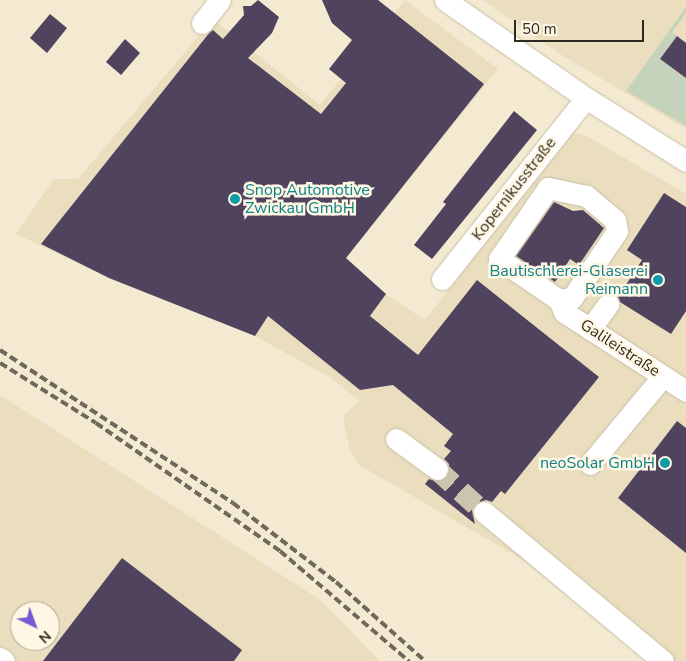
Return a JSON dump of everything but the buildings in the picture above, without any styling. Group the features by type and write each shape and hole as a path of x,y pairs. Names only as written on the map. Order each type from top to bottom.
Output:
{"street":[{"path":"202,22 220,0"},
{"path":"444,0 586,98 686,161"},
{"name":"Kopernikusstraße","path":"442,279 586,98"},
{"name":"Galileistraße","path":"559,300 572,298 617,231 615,220 586,196 548,188 498,259 559,300 564,312 686,392"},
{"path":"590,329 608,304"},
{"path":"590,464 663,376"},
{"path":"396,439 437,469"},
{"path":"484,512 663,661"},
{"path":"0,658 4,661"}],"shaded area":[{"path":"405,0 498,69 346,258 386,294 425,320 573,133 587,136 686,194 686,661 647,661 523,560 359,465 350,451 344,415 359,401 331,378 255,336 109,278 16,234 54,179 78,179 213,19 320,105"},
{"path":"483,0 686,0 686,129 560,54"},
{"path":"0,395 319,599 380,661 0,661"}],"green space":[{"path":"686,7 686,13 672,33 677,36 660,59 686,78 686,126 626,91"}],"tunnel":[{"path":"437,469 484,512"}],"railway":[{"path":"0,350 233,503 336,582 425,661"},
{"path":"0,363 96,423 280,551 409,661"}],"place":[{"name":"Snop Automotive Zwickau GmbH","path":"235,199"},
{"name":"Bautischlerei-Glaserei Reimann","path":"658,280"},
{"name":"neoSolar GmbH","path":"665,463"}]}
